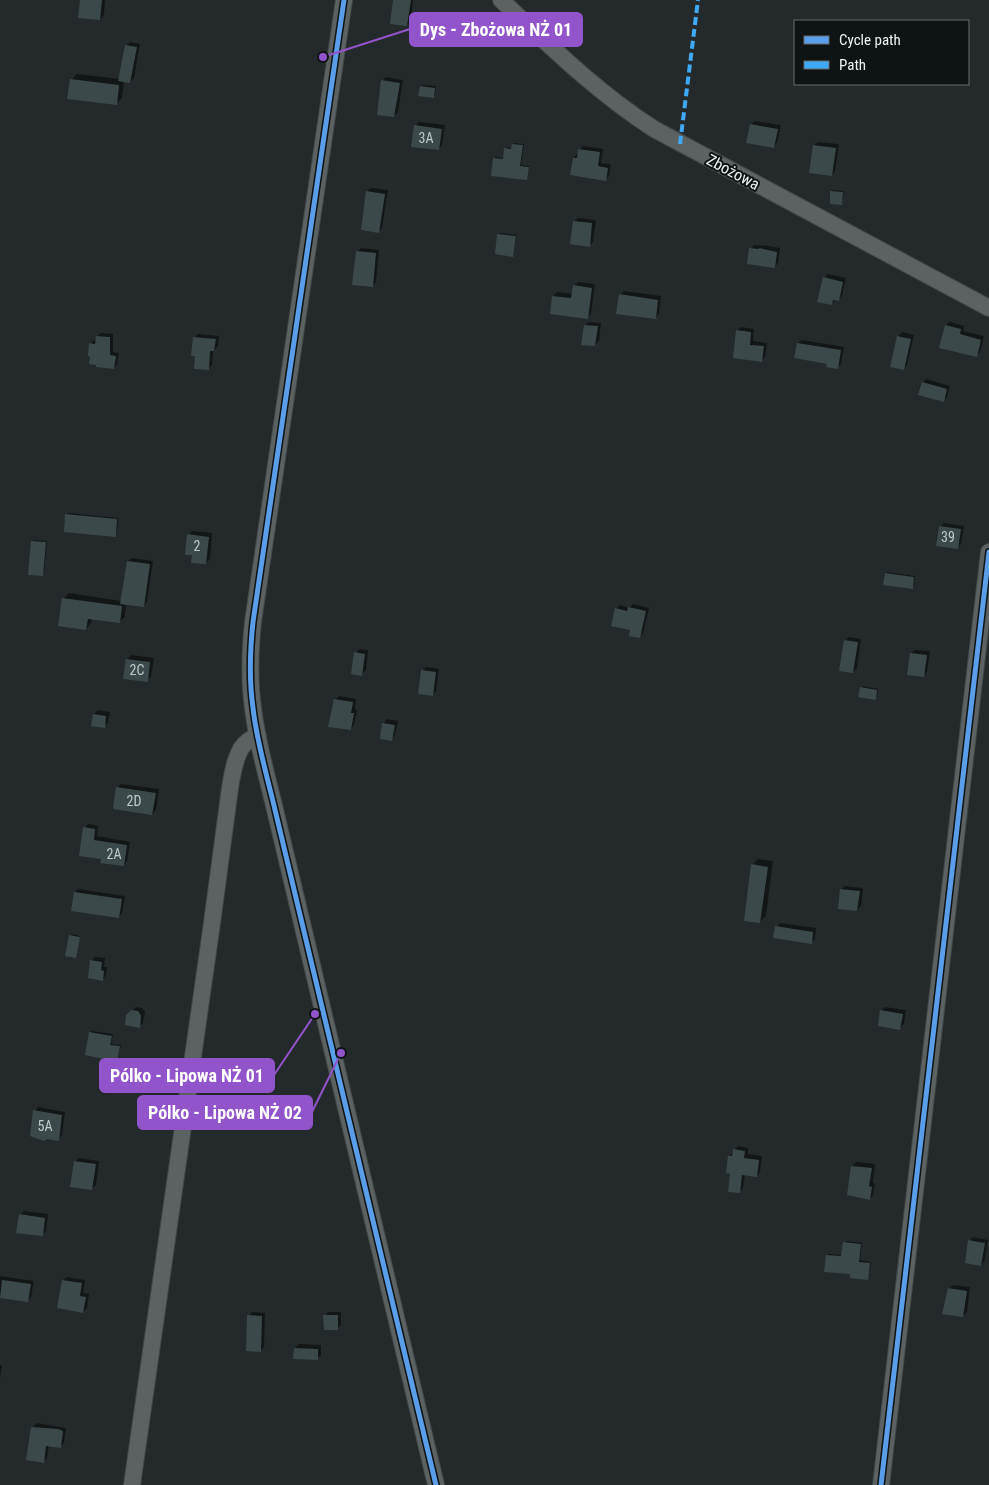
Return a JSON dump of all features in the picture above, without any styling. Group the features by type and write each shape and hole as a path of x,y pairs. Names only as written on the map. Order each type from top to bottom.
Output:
{"street":[{"path":"344,0 253,622 252,694 258,736 436,1485"},
{"name":"Zbożowa","path":"501,0 605,94 654,129 989,308"},
{"path":"882,1485 989,552"},
{"path":"132,1485 230,788 242,748 248,740 258,736"}],"building":[{"path":"80,0 102,0 100,20 78,18"},
{"path":"393,0 411,0 407,26 390,24"},
{"path":"125,45 137,47 130,83 118,81"},
{"path":"70,79 119,85 117,105 67,99"},
{"path":"381,80 400,83 394,117 377,115"},
{"path":"420,86 435,88 434,98 418,96"},
{"path":"750,124 778,129 774,148 746,143"},
{"path":"414,125 442,129 439,150 411,147"},
{"path":"512,144 523,145 520,166 529,167 527,180 491,176 493,158 503,159 504,148 511,149"},
{"path":"813,145 836,148 832,176 809,173"},
{"path":"578,149 600,152 598,166 608,168 606,181 570,175 573,158 577,158"},
{"path":"366,191 385,194 379,233 361,230"},
{"path":"830,191 843,192 842,205 830,204"},
{"path":"573,221 592,223 590,247 570,244"},
{"path":"497,234 516,236 513,257 495,254"},
{"path":"749,248 777,252 775,268 747,264"},
{"path":"356,251 376,253 373,287 352,285"},
{"path":"823,277 843,282 839,301 833,300 832,305 817,302"},
{"path":"573,285 592,288 588,319 550,314 552,296 571,298"},
{"path":"619,294 658,300 656,319 616,314"},
{"path":"584,325 598,326 595,346 581,345"},
{"path":"945,325 961,329 960,334 981,340 977,357 939,348"},
{"path":"736,330 751,332 750,345 764,346 762,362 733,358"},
{"path":"96,336 110,337 110,355 116,356 114,369 96,367 96,365 89,364 89,343 95,344"},
{"path":"897,336 911,339 904,370 890,367"},
{"path":"193,337 216,339 214,351 210,351 209,370 194,369 195,356 191,356"},
{"path":"797,343 841,350 838,369 826,367 827,364 794,358"},
{"path":"922,382 947,389 944,402 918,395"},
{"path":"65,514 117,519 116,537 64,532"},
{"path":"939,526 961,529 958,549 936,546"},
{"path":"187,534 209,537 206,564 191,563 192,555 185,555"},
{"path":"31,541 46,542 43,576 28,575"},
{"path":"127,561 150,564 144,607 120,604"},
{"path":"885,573 914,577 913,589 883,585"},
{"path":"62,598 122,606 120,623 88,619 86,630 58,626"},
{"path":"628,607 646,611 640,638 629,636 630,630 611,626 615,608 627,611"},
{"path":"844,640 858,642 853,673 839,671"},
{"path":"354,652 365,654 362,676 351,674"},
{"path":"910,653 927,655 924,677 907,675"},
{"path":"126,659 150,662 148,682 123,679"},
{"path":"421,670 436,672 433,696 418,694"},
{"path":"860,687 877,690 876,700 858,697"},
{"path":"334,699 353,702 351,713 354,713 351,730 328,727"},
{"path":"93,714 106,716 105,728 91,726"},
{"path":"382,723 395,725 392,741 380,739"},
{"path":"116,787 156,793 152,815 113,809"},
{"path":"83,827 95,829 94,840 127,845 124,866 100,863 101,859 79,856"},
{"path":"751,864 768,867 760,923 744,921"},
{"path":"840,889 860,891 857,911 838,909"},
{"path":"74,892 122,899 119,918 71,911"},
{"path":"775,926 813,932 812,944 773,938"},
{"path":"69,935 80,937 76,958 65,956"},
{"path":"90,960 102,962 101,970 104,971 103,981 88,978"},
{"path":"131,1010 138,1011 141,1016 140,1028 125,1025 126,1015"},
{"path":"880,1010 903,1014 900,1030 878,1026"},
{"path":"89,1032 112,1036 110,1045 120,1046 117,1062 85,1055"},
{"path":"33,1110 62,1115 59,1141 47,1139 44,1141 30,1136"},
{"path":"733,1149 745,1151 744,1158 759,1160 757,1177 742,1175 740,1193 728,1192 730,1174 726,1173 728,1156 732,1156"},
{"path":"74,1161 96,1164 92,1190 70,1187"},
{"path":"851,1166 872,1168 869,1186 872,1187 870,1200 847,1195"},
{"path":"19,1214 45,1218 43,1236 16,1233"},
{"path":"968,1240 985,1243 981,1266 965,1263"},
{"path":"843,1242 861,1244 859,1262 870,1263 868,1280 850,1278 850,1274 824,1272 826,1255 841,1256"},
{"path":"2,1280 31,1284 28,1302 0,1298"},
{"path":"62,1280 82,1283 80,1296 86,1297 83,1313 57,1308"},
{"path":"948,1288 967,1291 963,1317 942,1314"},
{"path":"247,1315 262,1316 261,1352 246,1351"},
{"path":"323,1315 338,1315 338,1330 324,1330"},
{"path":"294,1348 318,1349 318,1360 293,1359"},
{"path":"31,1427 63,1431 61,1448 46,1446 44,1463 26,1460"}],"marked path":[{"path":"680,144 698,0"}],"cycle path":[{"path":"344,0 253,622 251,687 260,748 436,1485"},
{"path":"881,1485 989,552"}],"place":[{"name":"Dys - Zbożowa NŻ 01","path":"323,57"},
{"name":"Pólko - Lipowa NŻ 01","path":"315,1014"},
{"name":"Pólko - Lipowa NŻ 02","path":"341,1053"}]}
